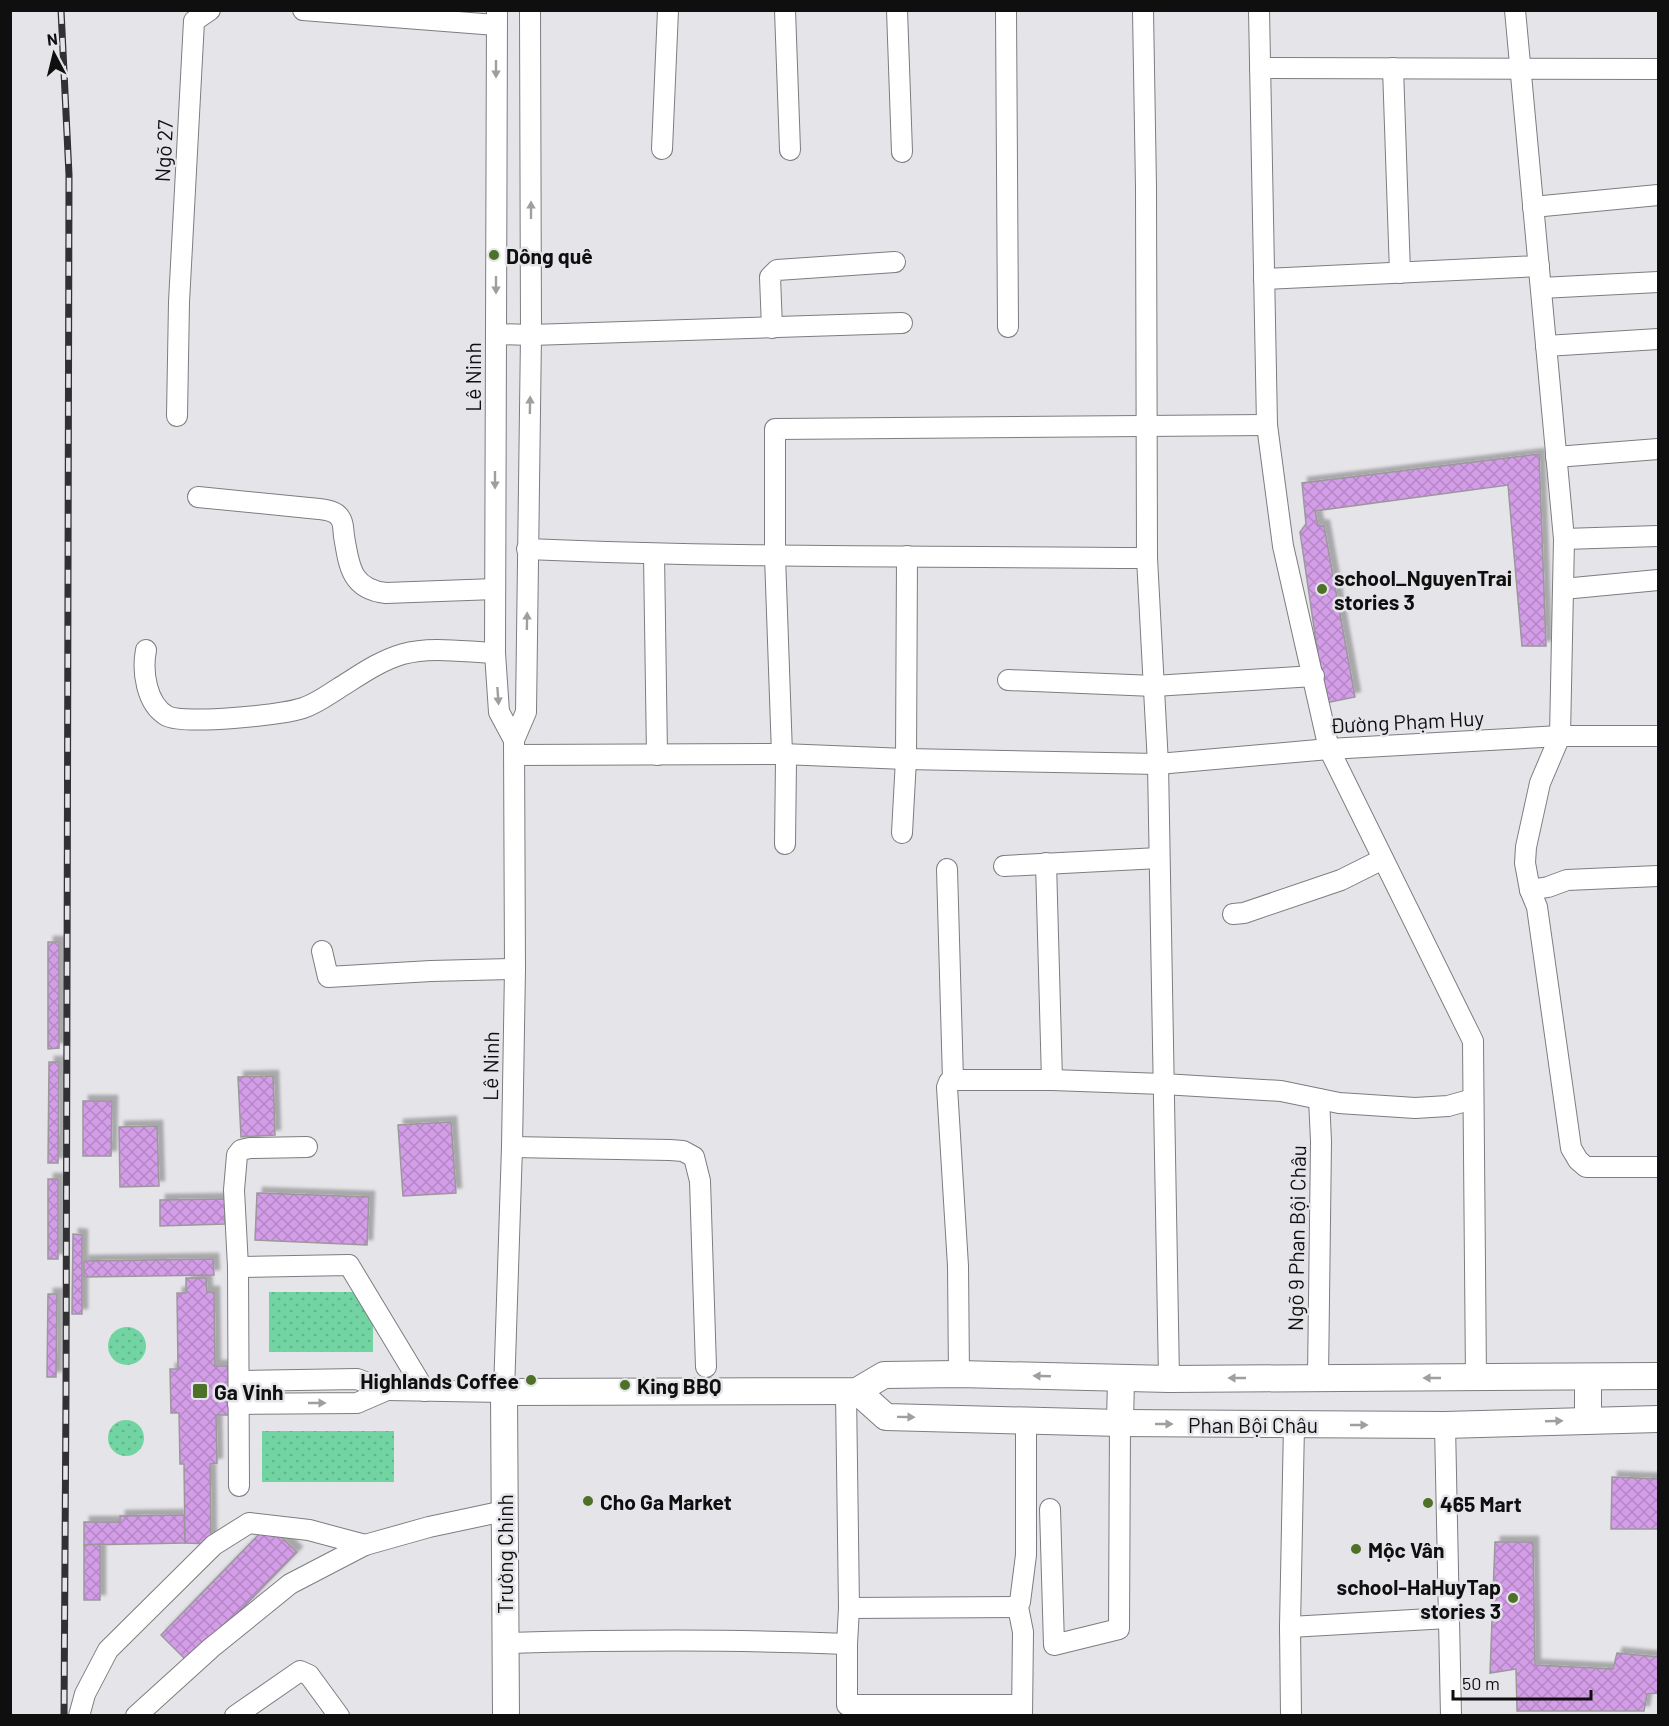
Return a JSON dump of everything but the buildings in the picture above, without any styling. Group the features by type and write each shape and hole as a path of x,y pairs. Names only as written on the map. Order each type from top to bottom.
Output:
{"main road":[{"path":"504,1392 851,1392 884,1375 959,1374 1169,1379 1659,1376"},
{"path":"1588,1377 1588,1420"},
{"path":"1120,1423 1121,1378"},
{"name":"Trường Chinh","path":"504,1392 506,1716"},
{"name":"Phan Bội Châu","path":"851,1392 886,1417 1294,1425 1445,1425 1659,1419"}],"street":[{"name":"Ngõ 27","path":"177,416 179,302 194,21 210,10"},
{"path":"303,10 496,18"},
{"name":"Lê Ninh","path":"504,1392 512,1147 515,748 526,712 531,335 530,10"},
{"path":"662,148 668,10"},
{"path":"785,10 790,150"},
{"path":"897,10 902,152"},
{"path":"1006,10 1008,327"},
{"path":"1143,10 1147,558 1158,764 1169,1379"},
{"path":"1258,10 1266,425 1283,546 1329,749 1473,1041 1476,1378"},
{"path":"1515,10 1564,539 1560,736 1540,783 1526,847 1525,863 1530,890 1537,907 1571,1148 1578,1160 1586,1167 1659,1167"},
{"name":"Lê Ninh","path":"496,18 495,653 499,712 515,748"},
{"path":"1260,68 1659,69"},
{"path":"1393,68 1400,273"},
{"path":"1533,207 1659,195"},
{"path":"772,328 770,277 777,270 895,261"},
{"path":"1264,279 1539,266"},
{"path":"1541,288 1659,282"},
{"path":"496,334 531,335 902,323"},
{"path":"1546,346 1659,339"},
{"path":"785,844 786,761 782,754 775,556 775,429 1266,425"},
{"path":"1556,457 1659,449"},
{"path":"198,497 319,509 335,513 340,517 343,525 356,579 365,589 373,592 495,589"},
{"path":"1564,539 1659,536"},
{"path":"527,549 654,555 1147,558"},
{"path":"654,555 657,754"},
{"path":"902,834 906,759 907,556"},
{"path":"1563,589 1659,580"},
{"path":"146,650 145,667 152,699 156,707 168,716 179,719 238,717 303,708 324,698 376,665 406,654 429,651 495,653"},
{"path":"1008,680 1154,686 1314,675"},
{"name":"Đường Phạm Huy","path":"515,748 657,754 782,754 1158,764 1329,749 1560,736 1659,736"},
{"path":"1004,866 1159,858"},
{"path":"1233,914 1244,913 1341,880 1383,859"},
{"path":"1046,863 1053,1080"},
{"path":"947,868 953,1080"},
{"path":"1530,890 1548,887 1567,880 1659,876"},
{"path":"322,951 328,976 515,969"},
{"path":"959,1374 958,1266 947,1087 949,1082 953,1080 1053,1080 1163,1084 1281,1091 1339,1103 1415,1108 1448,1106 1473,1099"},
{"name":"Ngõ 9 Phan Bội Châu","path":"1318,1378 1321,1141 1319,1099"},
{"path":"239,1486 238,1266 234,1190 237,1155 241,1150 250,1148 307,1147"},
{"path":"512,1147 670,1150 683,1151 694,1157 700,1182 706,1367"},
{"path":"238,1266 349,1265 425,1391"},
{"path":"239,1381 357,1379 387,1390 504,1392"},
{"path":"238,1404 357,1403 387,1390"},
{"path":"851,1392 847,1705 1022,1710 1023,1632 1018,1607 1026,1555 1026,1420"},
{"path":"1050,1509 1054,1645 1119,1629 1120,1423"},
{"path":"1291,1716 1290,1627 1294,1425"},
{"path":"1445,1425 1451,1716"},
{"path":"136,1716 212,1648 290,1584 365,1545 429,1527 504,1511"},
{"path":"80,1716 85,1694 108,1650 214,1545 249,1523 309,1530 365,1545"},
{"path":"849,1608 1018,1607"},
{"path":"1290,1627 1448,1618"},
{"path":"504,1643 765,1640 847,1644"},
{"path":"235,1716 300,1671 309,1676 339,1716"}],"green space":[{"path":"269,1292 353,1292 373,1318 373,1352 269,1352"},
{"path":"127,1327 140,1333 146,1346 140,1359 127,1365 114,1359 108,1346 114,1333"},
{"path":"126,1420 139,1425 144,1438 139,1451 126,1456 113,1451 108,1438 113,1425"},
{"path":"262,1431 394,1431 394,1482 262,1482"}],"railway":[{"path":"61,10 69,175 64,1716"}],"place":[{"name":"Dông quê","path":"494,255"},
{"name":"school_NguyenTrai stories 3","path":"1322,589"},
{"name":"Highlands Coffee","path":"531,1380"},
{"name":"King BBQ","path":"625,1385"},
{"name":"Ga Vinh","path":"200,1391"},
{"name":"Cho Ga Market","path":"588,1501"},
{"name":"465 Mart","path":"1428,1503"},
{"name":"Mộc Vân","path":"1356,1549"},
{"name":"school-HaHuyTap stories 3","path":"1513,1598"}]}
